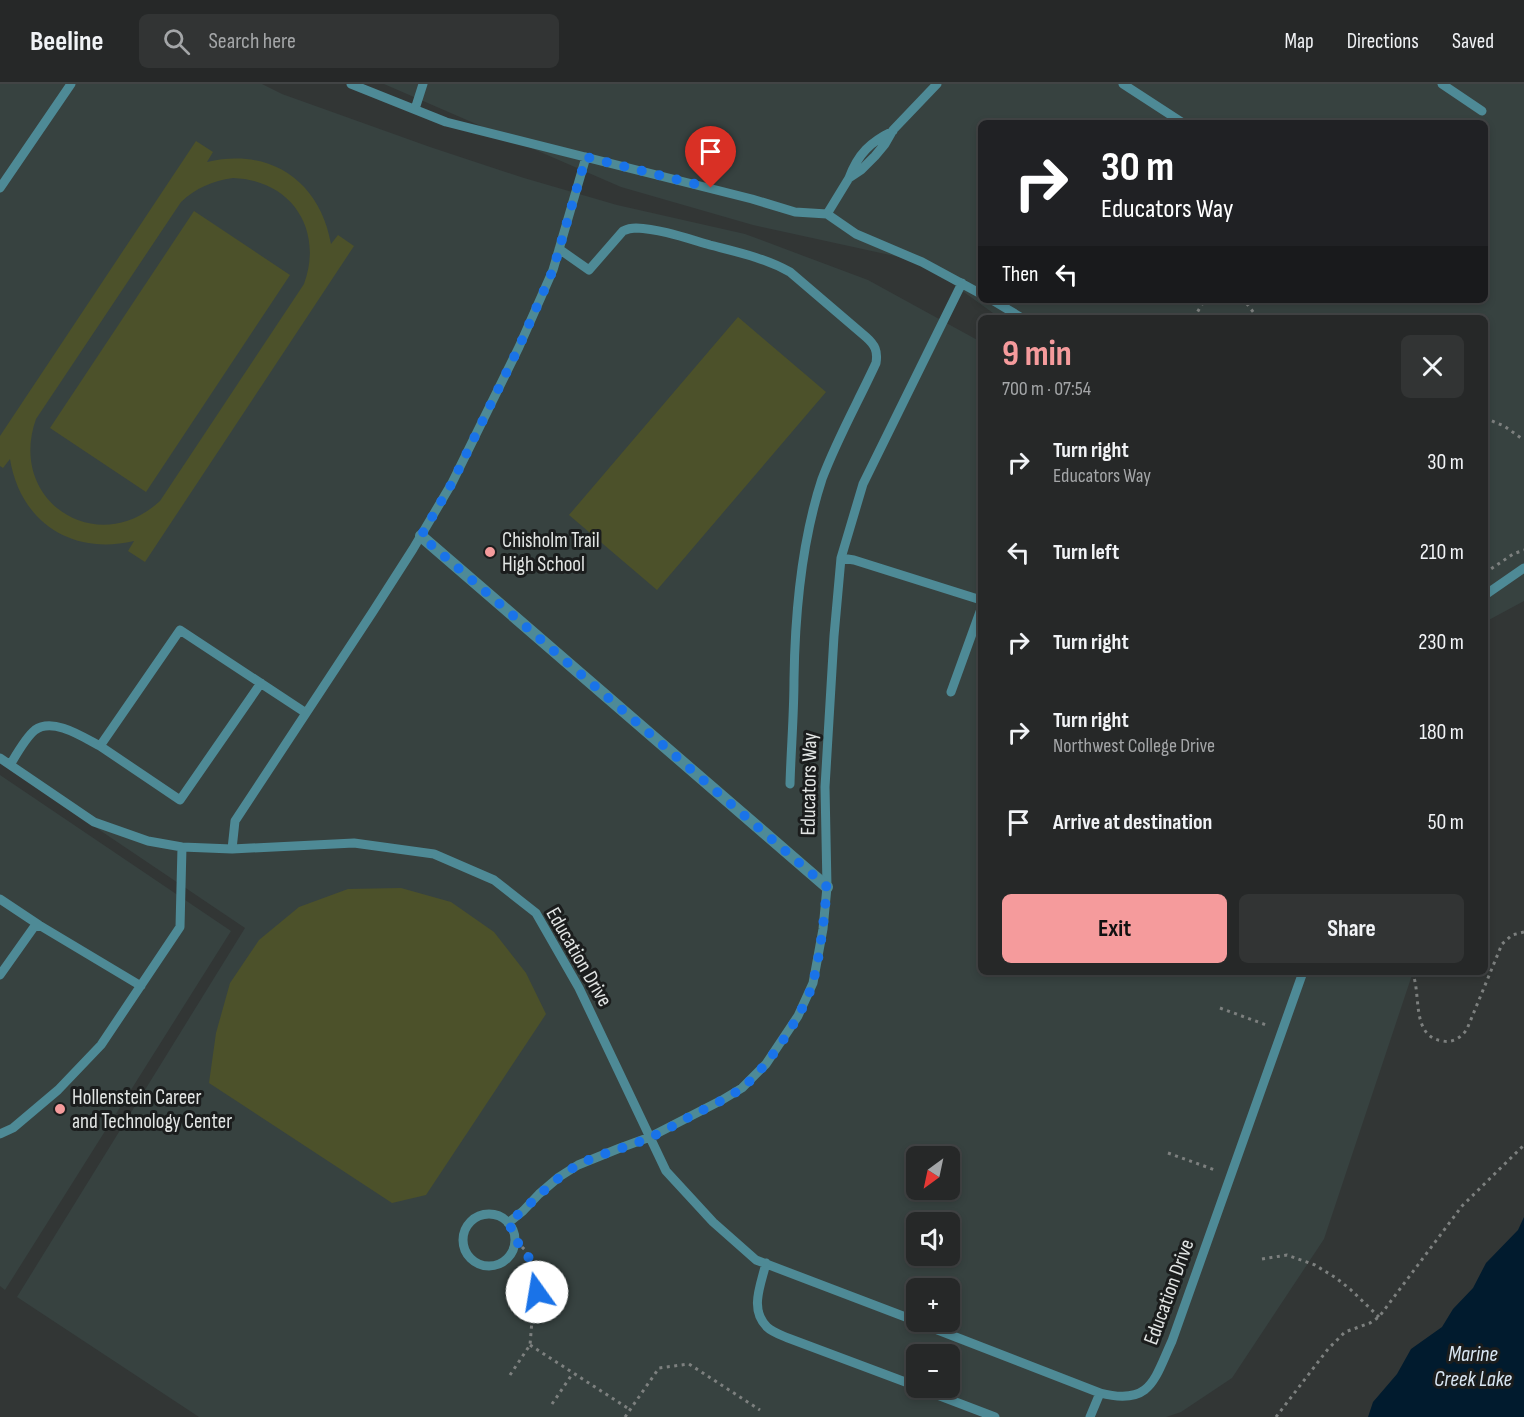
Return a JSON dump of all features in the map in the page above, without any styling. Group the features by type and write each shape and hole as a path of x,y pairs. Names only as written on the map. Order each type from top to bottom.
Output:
{"street":[{"path":"421,536 827,887"}],"lane":[{"path":"0,188 71,84"},
{"path":"351,84 446,122 752,199 795,212 827,214 856,234 922,262 978,292"},
{"path":"415,109 423,84"},
{"path":"827,214 849,178 854,164 866,147 893,130 937,84"},
{"path":"1123,84 1178,120"},
{"path":"1442,84 1482,111"},
{"path":"232,849 235,821 421,536 452,483 519,347 553,270 586,157"},
{"path":"559,249 590,270 623,231 636,228 683,237 756,258 778,265 790,272 874,344 878,356 876,363 838,438 822,479 810,522 795,640 790,784"},
{"name":"Educators Way","path":"508,1223 559,1177 578,1166 650,1137 742,1088 766,1064 798,1016 813,983 823,929 827,887 825,787 834,636 842,558 863,484 962,283"},
{"path":"997,303 1017,315"},
{"path":"842,558 978,599"},
{"path":"1488,593 1524,568"},
{"path":"951,692 978,617"},
{"path":"100,746 180,630 306,713"},
{"path":"10,765 33,731 41,727 57,726 100,746 180,800 261,683"},
{"name":"Education Drive","path":"0,758 94,822 148,841 182,847 232,849 354,843 434,854 494,880 536,913 579,988 666,1171 713,1222 756,1260 906,1318"},
{"path":"0,1134 13,1128 36,1110 80,1069 101,1045 180,927 182,847"},
{"path":"0,899 141,986"},
{"path":"0,975 34,927 39,925"},
{"name":"Education Drive","path":"943,1332 1100,1393 1130,1397 1140,1394 1150,1386 1172,1341 1302,975"},
{"path":"486,1214 502,1218 508,1223 513,1231 514,1239 510,1256 503,1262 487,1266 471,1259 463,1245 463,1236 471,1221 486,1214"},
{"path":"766,1263 757,1301 758,1314 768,1328 798,1342 906,1382"},
{"path":"1090,1417 1100,1393"},
{"path":"946,1398 995,1417"}],"path":[{"path":"1196,315 1204,303"},
{"path":"1245,303 1256,315"},
{"path":"1488,418 1524,440"},
{"path":"1488,571 1513,554 1524,550"},
{"path":"1413,975 1421,1024 1425,1031 1439,1041 1456,1040 1467,1029 1502,944 1512,935 1524,932"},
{"path":"1221,1008 1269,1026"},
{"path":"1276,1417 1328,1349 1345,1332 1370,1323 1379,1317 1462,1206 1524,1145"},
{"path":"1168,1153 1215,1170"},
{"path":"510,1375 530,1345 537,1287 527,1252 514,1239"},
{"path":"1262,1259 1287,1255 1315,1265 1336,1278 1379,1317"},
{"path":"530,1345 630,1409"},
{"path":"625,1417 659,1368 689,1364 760,1410"},
{"path":"552,1404 573,1373"}],"shaded area":[{"name":"Chisholm Trail High School","path":"0,84 262,84 282,94 524,178 617,205 745,234 868,280 978,340 978,975 1412,975 1324,1239 1232,1378 1181,1412 1166,1417 199,1417 17,1297 245,928 0,763"},
{"path":"384,84 1524,84 1524,601 1488,620 1488,315 996,315 979,303 1488,303 1488,120 978,120 978,302 922,262 753,225 621,187"},
{"name":"Hollenstein Career and Technology Center","path":"0,775 231,931 5,1290 0,1286"}],"green space":[{"path":"196,141 213,152 207,162 230,159 251,160 271,165 288,174 304,186 316,202 331,244 338,235 354,246 145,562 128,551 134,541 111,544 89,543 70,538 52,529 37,516 25,500 16,481 10,459 3,468 0,466 0,436","holes":["233,178 254,181 286,198 298,211 306,227 310,245 309,264 304,284 160,501 135,518 110,524 85,522 63,512 46,496 34,474 30,448 36,419 181,202 199,189 218,181"]},
{"path":"194,211 290,275 146,492 50,428"},
{"path":"738,317 826,392 657,590 569,515"},
{"path":"401,888 451,902 494,932 526,973 546,1014 426,1195 392,1203 209,1083 216,1033 230,983 259,940 299,907 348,889"}],"water":[{"name":"Marine Creek Lake","path":"1524,1217 1524,1417 1368,1417 1373,1402 1397,1374 1411,1349 1442,1327 1453,1309 1473,1288 1486,1263 1518,1230"}],"place":[{"name":"Chisholm Trail High School","path":"490,552"},
{"name":"Hollenstein Career and Technology Center","path":"60,1109"}],"route":[{"path":"537,1292 527,1252 514,1239 513,1231 508,1223 559,1177 596,1157 650,1137 722,1100 742,1088 766,1064 798,1016 813,983 823,929 827,887 421,536 452,483 519,347 553,270 586,157 711,188"}]}
